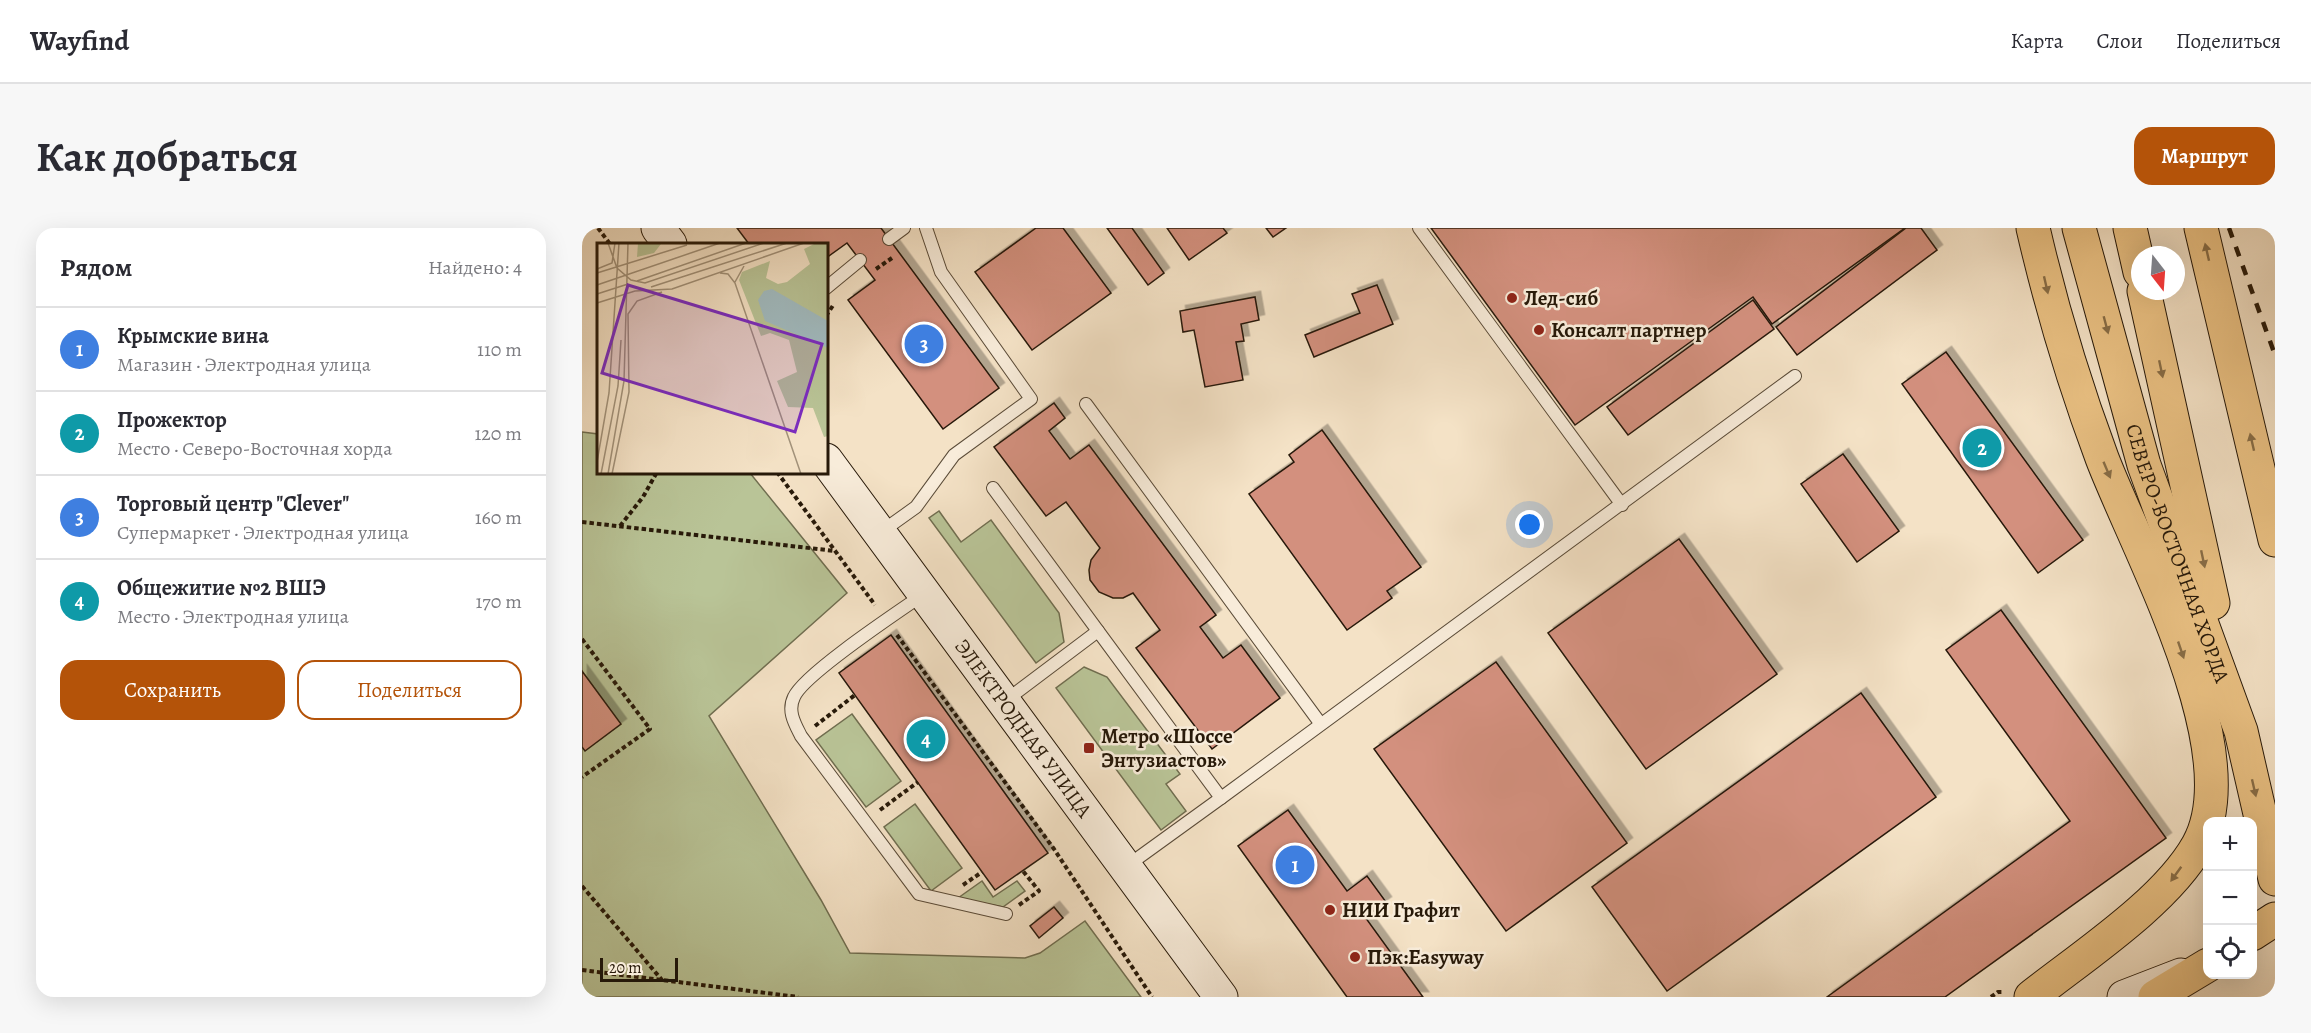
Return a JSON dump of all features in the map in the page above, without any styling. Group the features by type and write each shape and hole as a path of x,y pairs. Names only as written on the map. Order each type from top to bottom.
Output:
{"main road":[{"path":"2031,997 2164,891 2198,844 2210,809 2209,763 2200,705 2168,611 2103,459 2052,309 2033,228"},
{"name":"СЕВЕРО-ВОСТОЧНАЯ ХОРДА","path":"2079,228 2144,465 2241,731 2275,879"},
{"path":"2130,228 2134,246"},
{"path":"2201,228 2275,540"},
{"path":"2146,300 2241,731"},
{"path":"2257,931 2275,919"},
{"path":"2155,997 2203,968"}],"street":[{"path":"658,228 669,243"},
{"name":"ЭЛЕКТРОДНАЯ УЛИЦА","path":"828,463 1221,997"},
{"path":"2124,997 2203,967"}],"lane":[{"path":"889,239 904,228"},
{"path":"880,533 916,507 954,455 1031,399 941,272 926,228"},
{"path":"1419,228 1622,505"},
{"path":"828,286 860,260"},
{"path":"1125,867 1795,376"},
{"path":"1086,404 1320,723"},
{"path":"993,488 1221,798"},
{"path":"925,594 802,685 791,708 801,736 919,894 1006,914"},
{"path":"1005,702 1098,631"}],"path":[{"path":"598,228 609,243"},
{"path":"619,526 643,497 656,474"},
{"path":"778,474 1054,849 1152,997"},
{"path":"582,522 835,551"},
{"path":"582,639 650,729 582,777"},
{"path":"801,736 855,695"},
{"path":"864,821 918,782"},
{"path":"1006,914 1039,891 1023,871"},
{"path":"582,886 663,980"},
{"path":"582,970 798,997"}],"green space":[{"path":"582,432 597,434 597,474 751,474 847,593 709,716 821,900 850,953 1025,958 1040,953 1085,921 1141,997 582,997"},
{"path":"939,511 961,542 991,520 1059,613 1064,642 1036,663 929,518"},
{"path":"1084,667 1107,677 1180,774 1166,784 1186,811 1161,830 1056,688"},
{"path":"852,714 901,781 866,807 816,740"},
{"path":"915,804 962,868 931,891 884,827"},
{"path":"982,881 993,897 1017,881 1025,891 1003,907 958,898"}],"building":[{"path":"737,228 881,228 999,388 943,429 848,300 875,280 847,243 828,257 828,243 748,243"},
{"path":"1036,228 1063,228 1111,293 1032,350 975,272"},
{"path":"1107,228 1132,228 1164,273 1148,285"},
{"path":"1167,228 1223,228 1227,233 1189,260"},
{"path":"1266,228 1286,228 1273,237"},
{"path":"1431,228 1905,228 1772,324 1753,297 1575,425"},
{"path":"1906,228 1921,228 1937,250 1797,355 1776,327"},
{"path":"1377,285 1393,324 1314,357 1305,335 1360,313 1352,294"},
{"path":"1255,297 1259,320 1241,324 1244,341 1236,342 1243,380 1205,387 1194,330 1183,332 1180,311"},
{"path":"1753,300 1774,329 1628,435 1607,407"},
{"path":"1946,352 2083,540 2038,573 1902,384"},
{"path":"1054,403 1065,418 1049,431 1070,459 1089,445 1216,615 1200,627 1223,658 1241,645 1280,698 1212,749 1136,648 1160,630 1133,593 1123,598 1113,598 1099,592 1090,580 1089,570 1091,560 1100,548 1066,502 1046,516 994,447"},
{"path":"1322,430 1421,567 1387,591 1392,598 1347,630 1249,494 1294,462 1289,455"},
{"path":"1843,454 1899,531 1857,562 1801,484"},
{"path":"1679,539 1777,674 1646,769 1548,633"},
{"path":"2001,610 2166,838 1945,997 1827,997 2070,821 1946,650"},
{"path":"891,635 1048,853 995,890 839,673"},
{"path":"1496,662 1627,843 1506,931 1374,749"},
{"path":"582,671 621,724 585,751 582,747"},
{"path":"1861,693 1936,797 1667,991 1592,887"},
{"name":"НИИ Графит","path":"1288,810 1347,891 1367,876 1386,902 1365,917 1423,997 1347,997 1238,846"},
{"path":"1054,907 1063,918 1039,938 1030,926"}],"railway":[{"path":"2229,228 2275,355"}],"place":[{"name":"Лед-сиб","path":"1512,298"},
{"name":"Консалт партнер","path":"1539,330"},
{"name":"Торговый центр \"Clever\"","path":"924,344"},
{"name":"Прожектор","path":"1982,448"},
{"name":"Общежитие №2 ВШЭ","path":"926,739"},
{"name":"Метро «Шоссе Энтузиастов»","path":"1089,748"},
{"name":"Крымские вина","path":"1295,865"},
{"name":"НИИ Графит","path":"1330,910"},
{"name":"Пэк:Easyway","path":"1355,957"}]}
